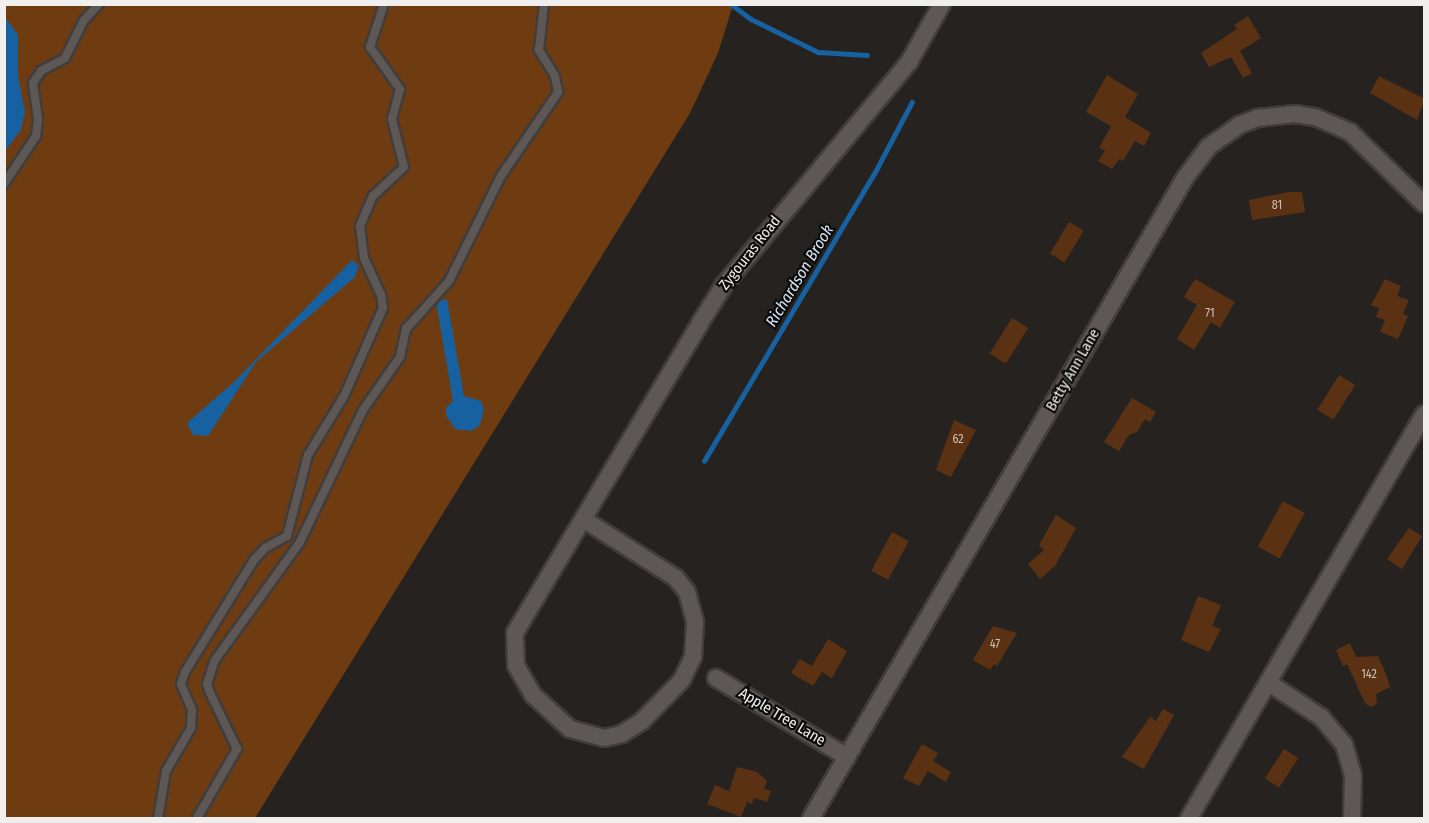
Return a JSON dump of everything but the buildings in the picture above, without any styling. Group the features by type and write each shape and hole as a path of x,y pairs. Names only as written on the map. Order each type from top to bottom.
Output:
{"street":[{"name":"Zygouras Road","path":"583,519 676,578 687,592 695,622 693,657 682,680 642,722 622,734 604,738 576,732 548,711 523,682 513,649 519,626 583,519 724,285 909,62 942,4"},
{"name":"Betty Ann Lane","path":"811,819 1185,178 1208,147 1223,135 1257,118 1295,114 1314,117 1358,138 1425,204"},
{"path":"1189,819 1425,415"},
{"name":"Apple Tree Lane","path":"716,678 847,757"},
{"path":"1269,683 1321,717 1344,744 1353,775 1352,819"}],"lane":[{"path":"4,184 36,136 38,119 33,83 41,71 65,58 84,21 99,4"},
{"path":"158,819 166,771 191,728 192,710 181,684 185,672 254,560 265,548 287,536 308,455 344,396 382,308 381,295 364,258 360,226 373,196 404,167 392,119 400,89 370,47 384,4"},
{"path":"197,819 237,748 207,684 215,660 300,542 363,410 400,357 406,329 448,281 501,176 558,92 555,76 539,50 544,4"}],"shaded area":[{"path":"5,5 733,5 718,53 690,113 255,818 5,818"}],"water":[{"path":"5,17 18,35 18,76 25,112 21,130 5,151"},
{"path":"352,260 359,266 355,277 256,362 208,436 193,435 187,423 234,382"},
{"path":"447,299 464,396 481,401 484,410 480,425 471,431 455,429 446,415 446,408 453,401 436,302"}],"waterway":[{"name":"Richardson Brook","path":"731,4 751,19 818,52 867,55"},
{"name":"Richardson Brook","path":"704,461 874,174 912,102"}]}
